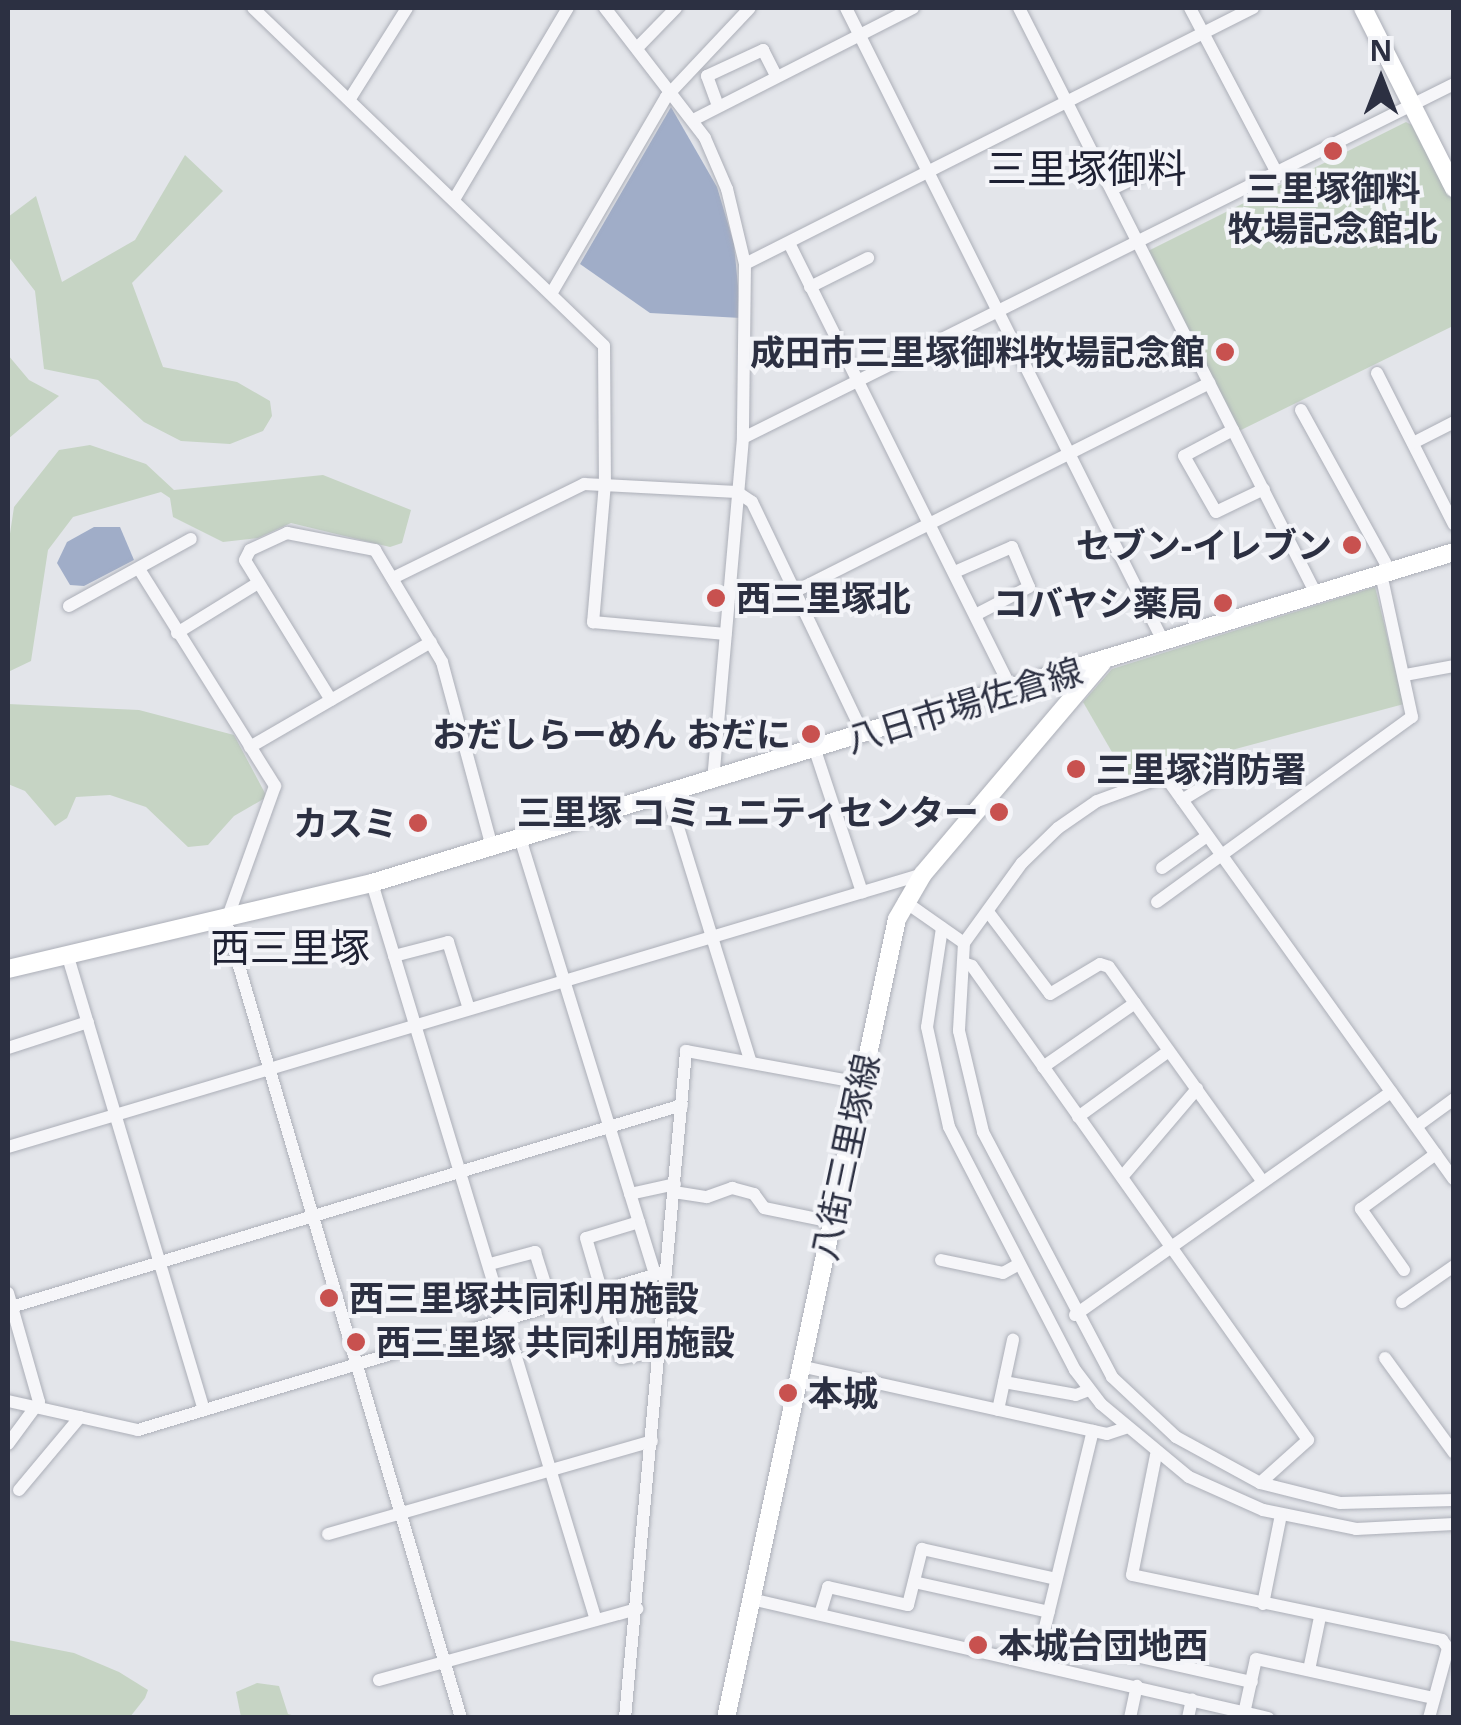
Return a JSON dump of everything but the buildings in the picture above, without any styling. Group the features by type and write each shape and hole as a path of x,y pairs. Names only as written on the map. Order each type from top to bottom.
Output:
{"main road":[{"path":"1363,8 1454,188"},
{"name":"八日市場佐倉線","path":"8,969 226,922 372,882 864,736 1454,552"},
{"name":"八街三里塚線","path":"726,1718 904,901 922,874 1102,662"}],"street":[{"path":"253,8 455,198 607,353 605,484 592,622 725,634"},
{"path":"351,97 407,8"},
{"path":"455,198 568,8"},
{"path":"605,8 693,120 722,174 744,264 743,438 714,780"},
{"path":"637,48 676,8"},
{"path":"551,294 671,91 750,8"},
{"path":"846,8 1073,452 1162,641"},
{"path":"693,120 913,8"},
{"path":"1018,8 1316,594"},
{"path":"1190,8 1278,175"},
{"path":"744,264 1253,8"},
{"path":"718,106 707,76 763,50 777,77"},
{"path":"743,438 1002,313 1454,84"},
{"path":"1112,189 1164,164"},
{"path":"789,244 934,523 1012,690"},
{"path":"810,288 868,258"},
{"path":"1377,373 1454,524"},
{"path":"794,592 1210,383"},
{"path":"1157,902 1409,720 1386,572 1301,410"},
{"path":"1413,443 1454,422"},
{"path":"1233,430 1184,456 1216,512 1264,490"},
{"path":"393,578 566,490 605,484 738,492 752,502 864,736"},
{"path":"331,700 245,560 250,550 287,533 375,550 431,642 492,847"},
{"path":"69,606 191,538"},
{"path":"956,571 1012,547 1029,587 978,613"},
{"path":"139,569 276,794 226,922 266,1070 460,1718"},
{"path":"177,633 258,583"},
{"path":"250,747 431,642"},
{"path":"1405,675 1454,666"},
{"path":"816,750 862,892"},
{"path":"1182,800 1220,777 1270,764"},
{"path":"1454,1179 1182,800 1158,775 1080,811 1022,863 964,943 959,1031 974,1104 1075,1316 1112,1377 1153,1418 1198,1452 1260,1483 1340,1503 1402,1506 1454,1500"},
{"path":"668,795 750,1060"},
{"path":"1162,868 1207,836"},
{"path":"520,838 630,1194 659,1273"},
{"path":"8,1147 922,874"},
{"path":"372,882 595,1618"},
{"path":"904,901 964,943"},
{"path":"988,913 1050,994 1104,964 1263,1182"},
{"path":"942,928 927,1027 941,1102 958,1150 1089,1390 1156,1455 1214,1490 1281,1515 1381,1530 1454,1524"},
{"path":"394,956 448,942 470,1009"},
{"path":"68,957 204,1410"},
{"path":"964,963 972,966 1308,1440 1260,1483"},
{"path":"1043,1068 1135,1003"},
{"path":"8,1048 88,1022"},
{"path":"1078,1117 1170,1051"},
{"path":"626,1718 659,1351 659,1273 675,1188 686,1052 750,1060 862,1083"},
{"path":"1122,1177 1196,1089"},
{"path":"1075,1316 1390,1092"},
{"path":"1416,1126 1454,1100"},
{"path":"38,1408 9,1303 160,1262 682,1105"},
{"path":"1404,1270 1362,1210 1436,1154"},
{"path":"630,1194 675,1188 707,1196 732,1188 754,1194 764,1208 832,1222"},
{"path":"639,1222 586,1238 620,1358 659,1351"},
{"path":"490,1264 534,1252 552,1306"},
{"path":"941,1260 1003,1273 1019,1264"},
{"path":"1402,1302 1454,1266"},
{"path":"8,1400 138,1430 659,1273"},
{"path":"998,1410 1013,1340"},
{"path":"1386,1358 1454,1453"},
{"path":"800,1366 1093,1431 1112,1434 1125,1428"},
{"path":"1004,1382 1076,1395 1089,1390"},
{"path":"8,1444 38,1408"},
{"path":"19,1490 80,1417"},
{"path":"1036,1664 1093,1431"},
{"path":"328,1534 652,1440"},
{"path":"1156,1455 1130,1572 1320,1617 1442,1640 1448,1648 1429,1718"},
{"path":"1263,1604 1281,1515"},
{"path":"820,1614 828,1587 908,1604 922,1549 1056,1579"},
{"path":"914,1582 1048,1612"},
{"path":"751,1599 1268,1718"},
{"path":"379,1680 637,1609"},
{"path":"1309,1670 1320,1617"},
{"path":"1042,1635 1252,1682"},
{"path":"1244,1714 1256,1658 1434,1698"},
{"path":"1130,1718 1137,1686"},
{"path":"1188,1718 1192,1699"}],"green space":[{"path":"1406,122 1416,127 1453,202 1453,326 1239,431 1148,251"},
{"path":"185,155 223,191 132,283 163,367 237,382 270,401 272,416 263,431 230,444 181,441 144,422 98,380 44,369 35,291 8,256 8,217 36,196 62,282 135,240"},
{"path":"8,355 29,380 59,396 8,439"},
{"path":"90,445 146,464 174,490 323,475 411,510 402,543 390,547 291,523 258,538 223,542 173,517 170,498 161,492 73,517 48,550 31,661 8,672 8,547 14,507 59,450"},
{"path":"1375,587 1404,704 1127,778 1083,702 1112,669"},
{"path":"8,704 139,710 234,735 267,797 234,816 208,845 188,847 146,807 110,795 76,797 67,818 55,826 25,791 8,784"},
{"path":"8,1640 74,1653 119,1672 148,1690 145,1698 130,1717 8,1717"},
{"path":"257,1683 279,1686 288,1714 299,1717 241,1717 236,1692"}],"water":[{"path":"671,107 717,187 734,244 741,318 650,313 580,264"},
{"path":"94,527 120,527 134,560 84,586 70,585 57,563 67,542"}],"place":[{"name":"三里塚御料 牧場記念館北","path":"1333,151"},
{"name":"成田市三里塚御料牧場記念館","path":"1225,352"},
{"name":"セブン-イレブン","path":"1352,545"},
{"name":"西三里塚北","path":"716,598"},
{"name":"コバヤシ薬局","path":"1223,603"},
{"name":"おだしらーめん おだに","path":"811,734"},
{"name":"三里塚消防署","path":"1076,769"},
{"name":"三里塚 コミュニティセンター","path":"999,812"},
{"name":"カスミ","path":"418,823"},
{"name":"西三里塚共同利用施設","path":"329,1298"},
{"name":"西三里塚 共同利用施設","path":"356,1342"},
{"name":"本城","path":"788,1393"},
{"name":"本城台団地西","path":"978,1645"}],"district":[{"name":"三里塚御料","path":"1087,168"},
{"name":"西三里塚","path":"290,947"}]}
